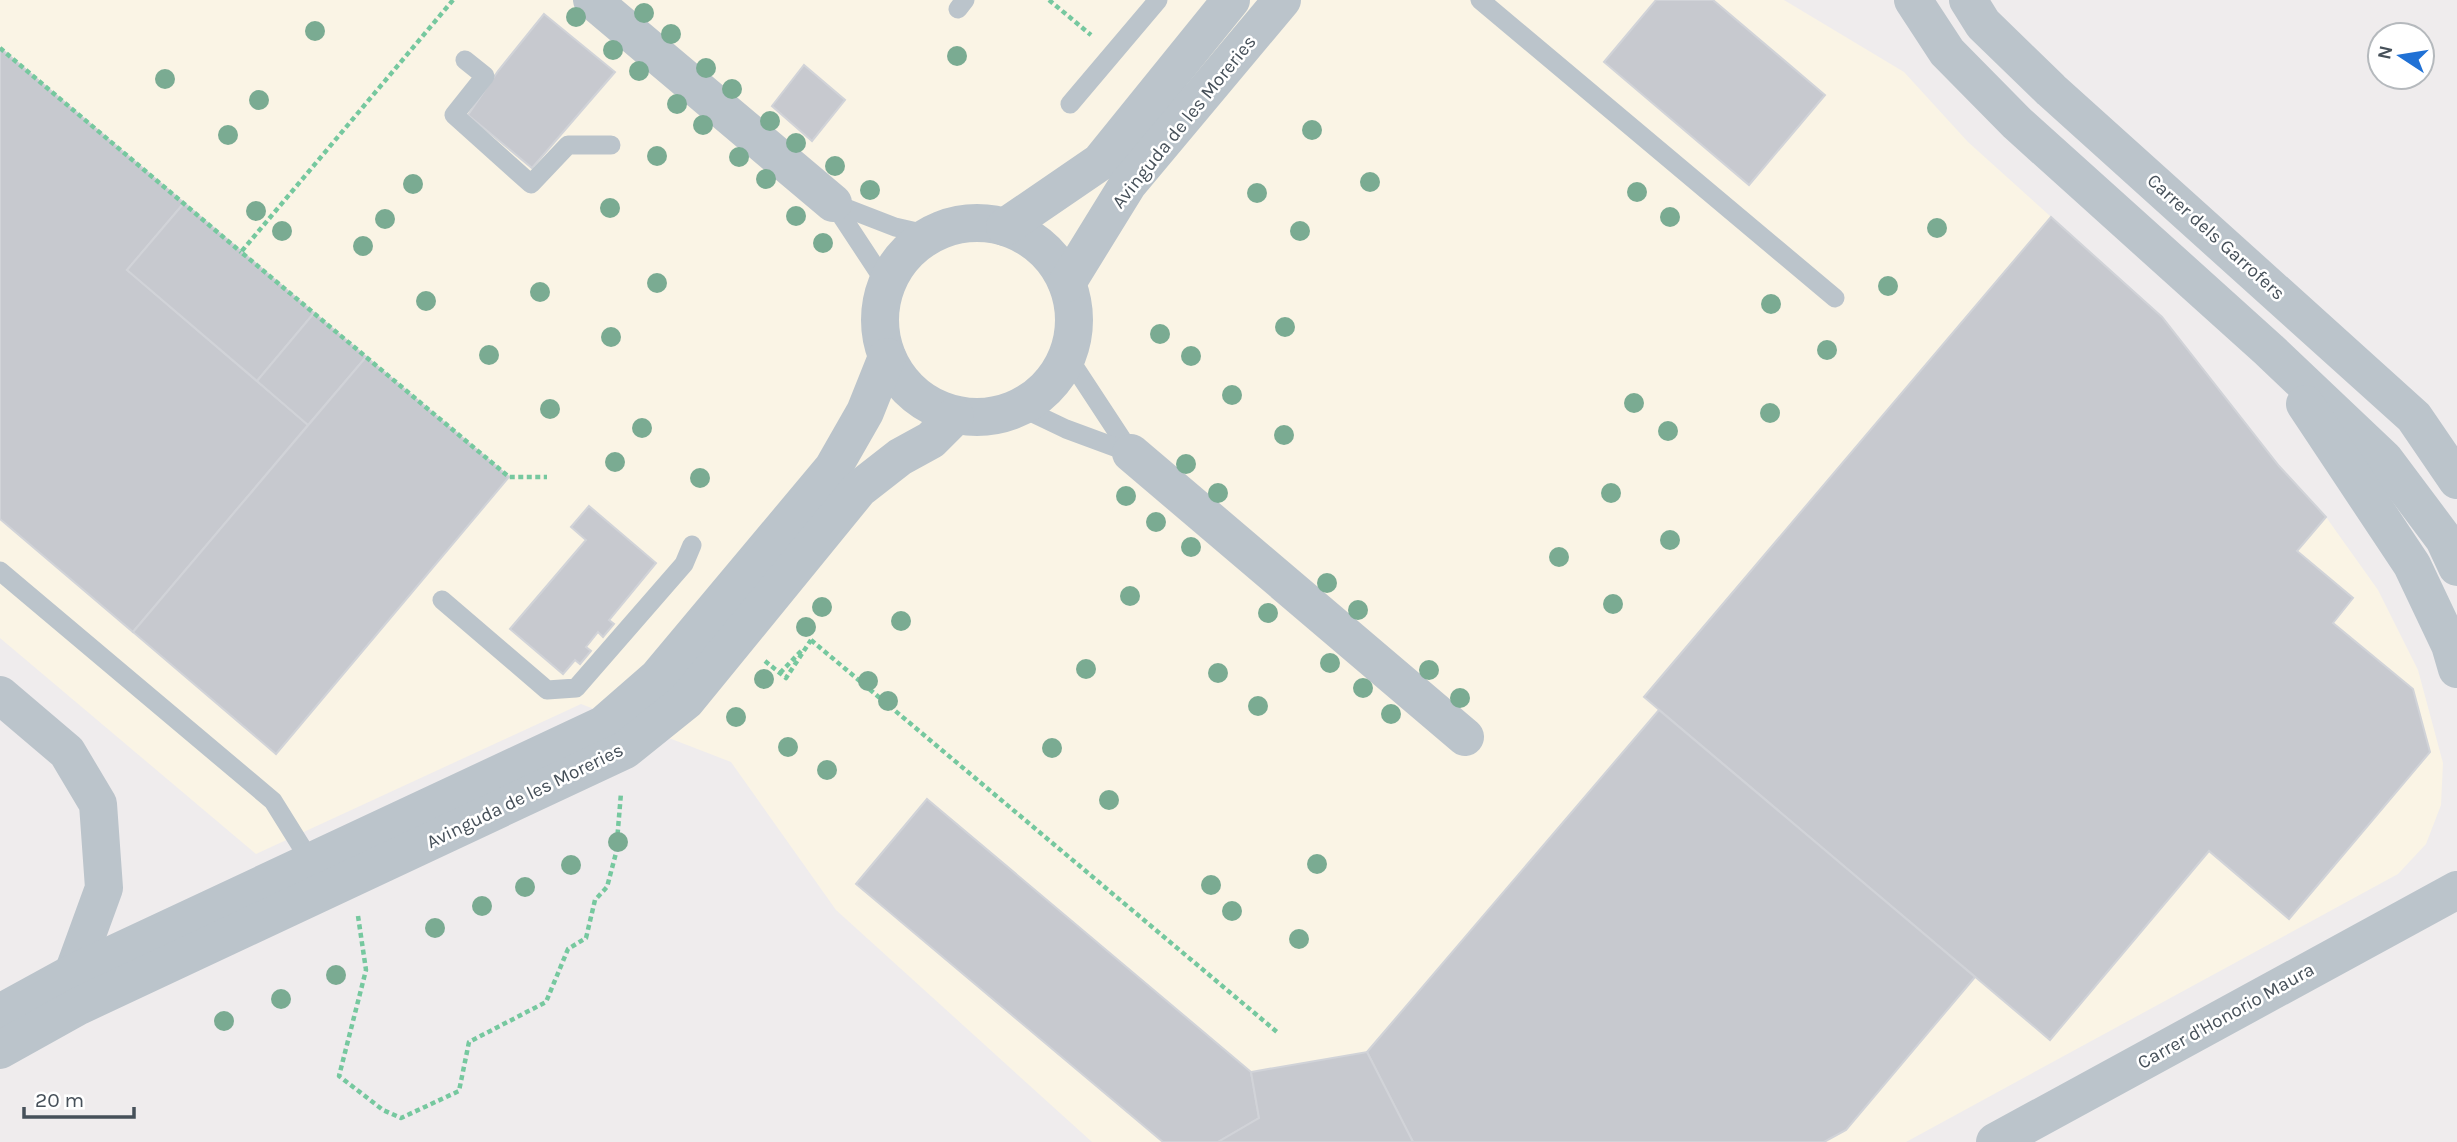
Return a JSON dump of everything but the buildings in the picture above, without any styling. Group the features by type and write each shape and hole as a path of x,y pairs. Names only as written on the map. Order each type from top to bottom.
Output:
{"street":[{"path":"592,0 833,203"},
{"name":"Avinguda de les Moreries","path":"1005,227 1100,162 1231,0"},
{"name":"Avinguda de les Moreries","path":"1067,283 1128,184 1282,0"},
{"path":"1913,0 1947,52 2017,123 2269,350 2384,459 2444,539 2457,567"},
{"name":"Carrer dels Garrofers","path":"1968,0 1983,24 2051,90 2414,418 2457,480"},
{"path":"979,223 1005,227 1031,239 1052,258 1067,283 1075,320 1068,357 1049,386 1022,408 989,417 955,416 926,404 903,383 887,357 881,333 881,309 887,285 897,265 912,248 930,235 954,226 979,223"},
{"path":"2269,350 2412,565 2450,645 2457,669"},
{"name":"Avinguda de les Moreries","path":"0,1013 73,974 603,725 658,677 833,468 865,412 887,357"},
{"name":"Avinguda de les Moreries","path":"0,1050 79,1006 625,750 686,701 859,489 900,457 931,440 955,416"},
{"path":"1131,453 1465,737"},
{"path":"0,695 67,752 98,804 104,888 73,974"},
{"name":"Carrer d'Honorio Maura","path":"1995,1142 2453,885"}],"lane":[{"path":"1070,104 1158,0"},
{"path":"1480,0 1835,298"},
{"path":"466,60 485,76 454,115 531,184 568,145 611,145"},
{"path":"833,203 895,226 930,235"},
{"path":"833,203 887,285"},
{"path":"1068,357 1131,453"},
{"path":"1022,408 1066,429 1131,453"},
{"path":"442,600 547,690 576,688 684,564 692,545"},
{"path":"0,571 273,801 311,862"}],"path":[{"path":"242,252 453,0"},
{"path":"1049,0 1113,54"},
{"path":"0,48 509,477 547,477"},
{"path":"811,640 786,678 780,673 811,640"},
{"path":"811,640 1277,1032"},
{"path":"352,878 366,970 339,1076 383,1110 401,1118 458,1091 470,1042 546,1002 568,949 586,938 595,900 607,887 616,853 625,750"}],"shaded area":[{"path":"0,0 1784,0 1904,72 1968,142 2162,317 2279,466 2326,517 2378,590 2418,670 2443,763 2441,805 2426,844 2398,874 1906,1142 1092,1142 836,910 731,762 581,704 256,854 0,638"}]}
